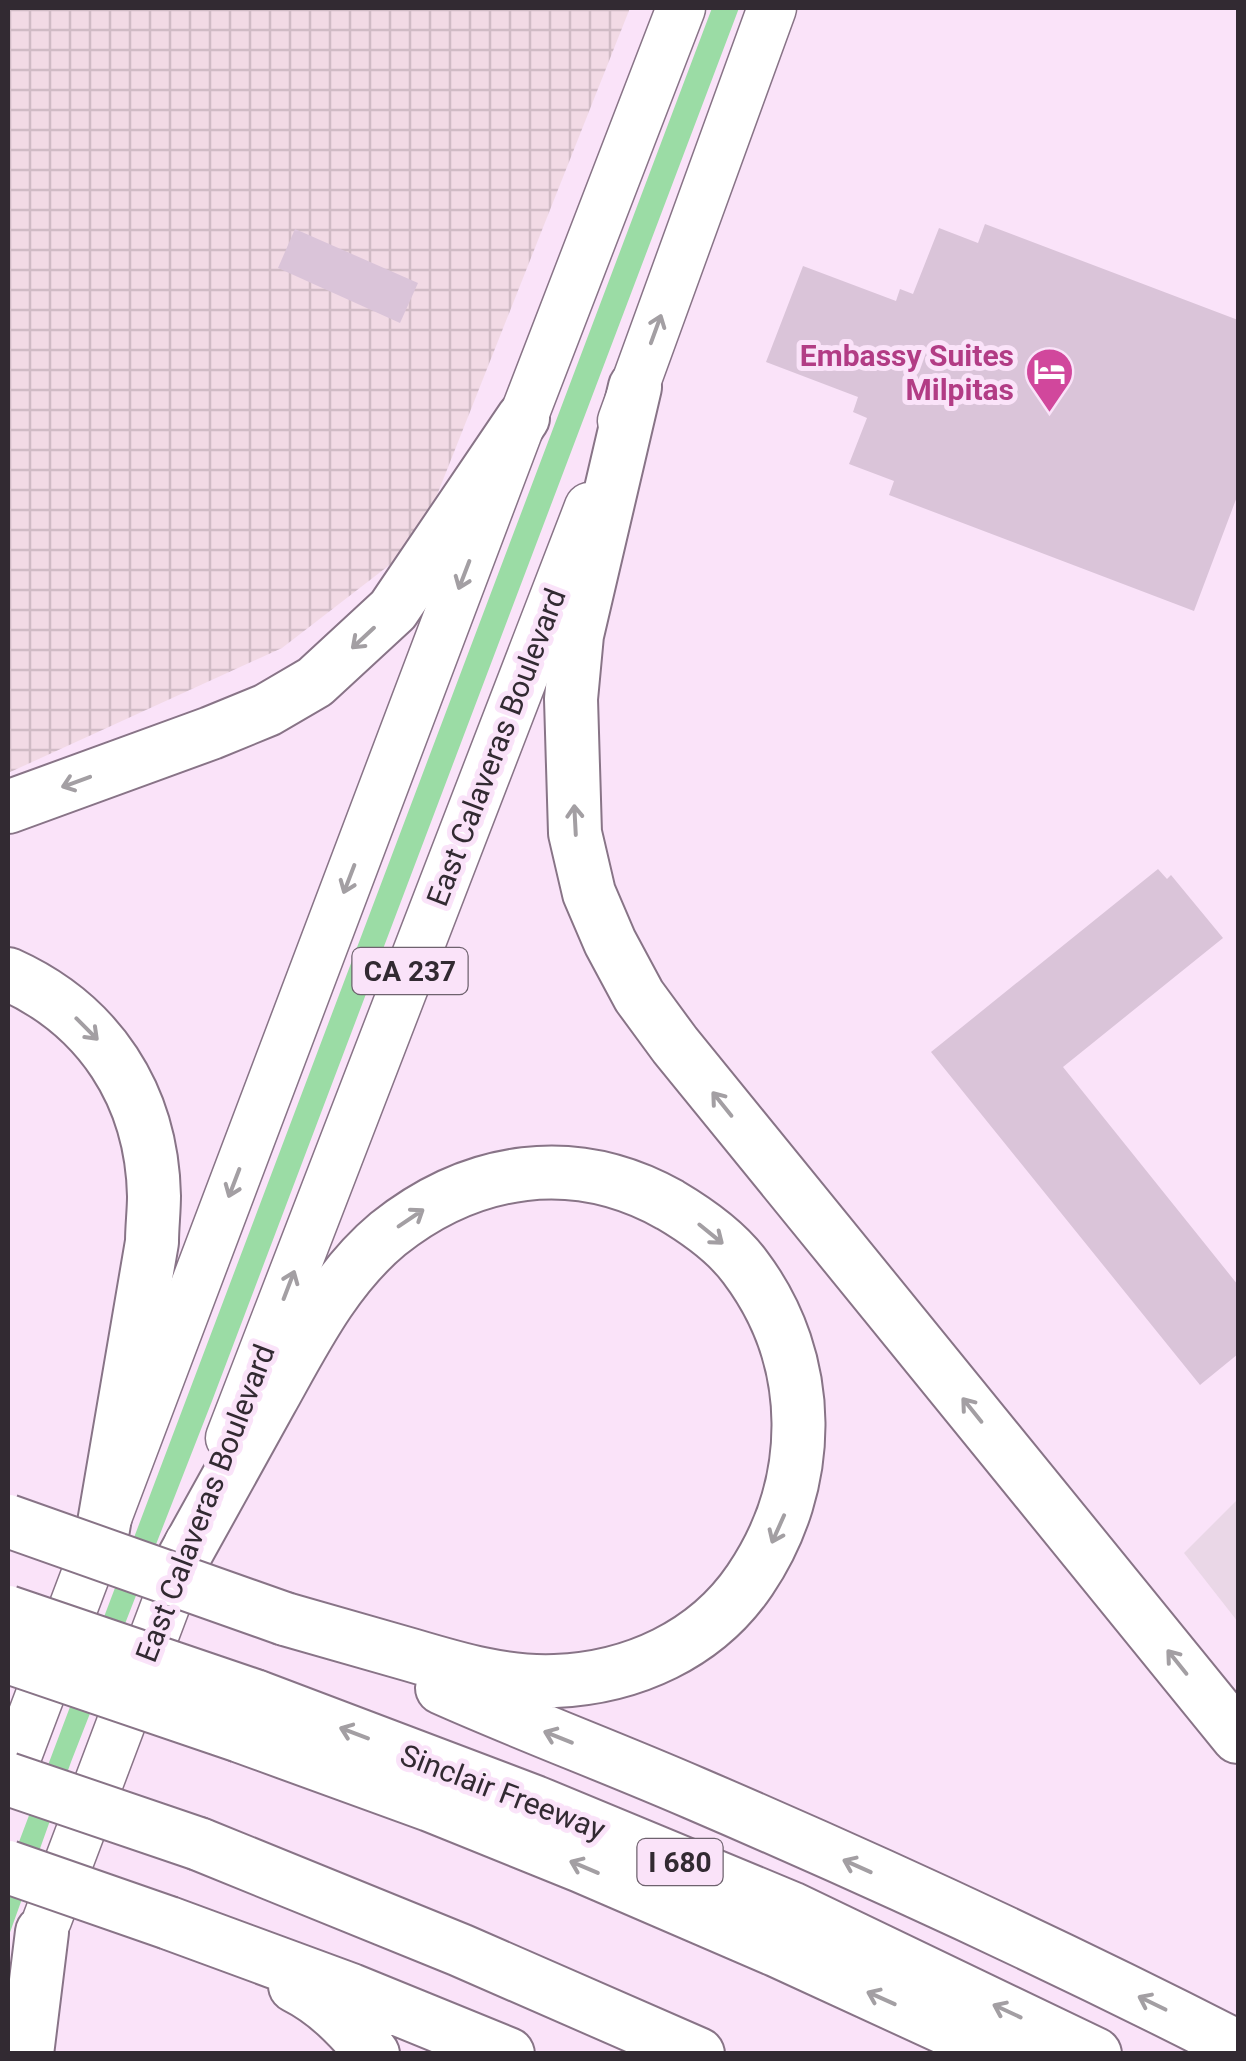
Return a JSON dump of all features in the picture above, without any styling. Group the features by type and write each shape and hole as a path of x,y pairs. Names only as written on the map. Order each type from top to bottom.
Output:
{"highway":[{"name":"CA 237","path":"8,1780 681,8"},
{"name":"East Calaveras Boulevard","path":"42,1932 635,387 772,8"},
{"path":"635,387 577,635 571,698 575,833 590,893 610,942 639,996 674,1046 1238,1737"},
{"path":"8,807 225,728 267,710 315,682 393,610 523,418"},
{"path":"8,974 66,1009 98,1040 124,1074 150,1154 154,1196 152,1242 103,1529"},
{"path":"8,1521 285,1618 469,1672 550,1682 628,1670 669,1652 709,1627 739,1596 771,1544 796,1473 800,1427 795,1382 784,1338 744,1265 718,1238 652,1195 615,1180 579,1174 537,1172 498,1177 419,1212 386,1236 349,1273 318,1317 184,1558"},
{"name":"Sinclair Freeway","path":"8,1612 248,1716 535,1802 790,1908 1095,2054"},
{"path":"285,1618 916,1892 1238,2047"},
{"name":"I 680","path":"8,1656 248,1716 430,1805 778,1951 1002,2054"},
{"path":"8,1780 199,1844 460,1950 698,2054"},
{"path":"8,1867 351,1990 508,2054"},
{"path":"169,1923 314,1996 346,2022 373,2054"},
{"path":"27,2054 42,1932"}],"shaded area":[{"path":"8,8 630,8 418,543 282,648 8,773"},
{"path":"1238,1499 1238,1622 1184,1553"}],"green space":[{"path":"712,8 739,8 212,1401 71,1762 8,1938 8,1871"}],"building":[{"name":"Embassy Suites Milpitas","path":"985,224 1238,320 1238,494 1194,611 889,495 894,481 849,464 867,418 853,412 858,397 766,362 803,266 896,301 900,289 913,294 939,228 978,243"},
{"path":"295,229 418,283 400,323 278,268"},
{"path":"1158,869 1167,879 1171,875 1223,938 1063,1067 1238,1285 1238,1354 1200,1385 931,1052"}],"place":[{"name":"Embassy Suites Milpitas","path":"1049,414"}]}
